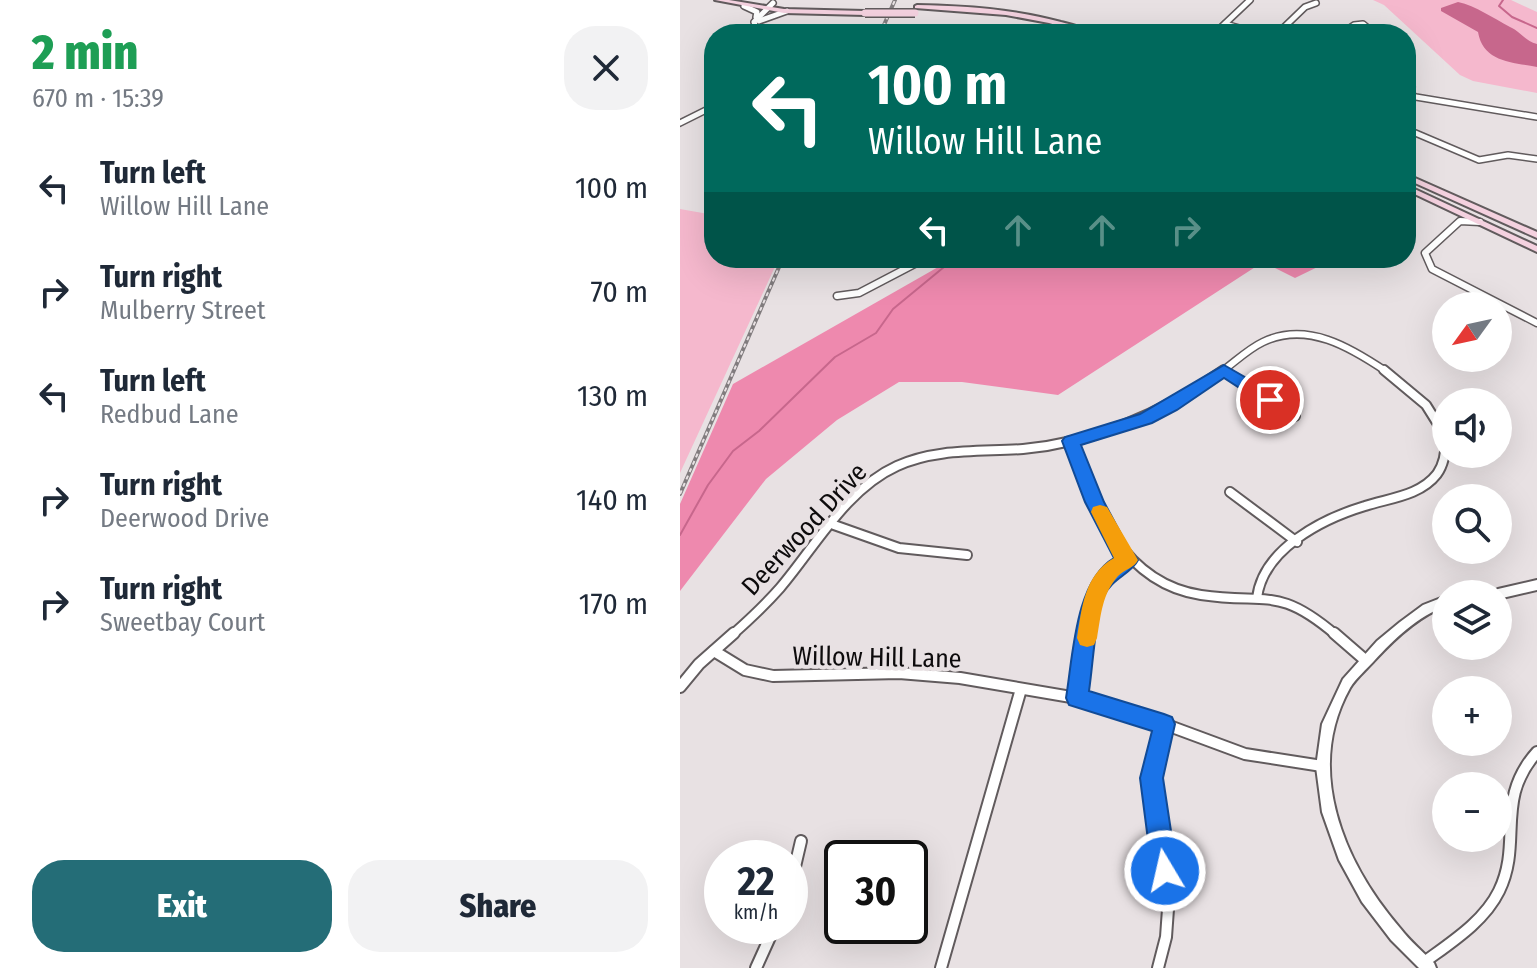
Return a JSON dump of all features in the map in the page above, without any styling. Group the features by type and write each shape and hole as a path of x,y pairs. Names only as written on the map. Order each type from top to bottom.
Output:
{"main road":[{"path":"718,0 744,6 866,10"},
{"path":"751,0 787,11 969,8 1025,15 1057,24"},
{"path":"916,10 1001,18 1027,24"},
{"path":"1416,181 1537,235"},
{"path":"1416,192 1537,249"}],"street":[{"path":"1225,24 1250,0"},
{"path":"1287,24 1305,7 1316,3"},
{"path":"744,6 757,12 756,24"},
{"path":"756,21 770,6"},
{"path":"756,21 787,11"},
{"path":"1416,96 1537,117"},
{"path":"680,123 704,111"},
{"path":"1416,134 1479,160 1508,155 1537,159"},
{"path":"1455,210 1460,221"},
{"path":"1480,222 1460,221 1425,253 1432,269 1537,323"},
{"path":"837,296 859,293 907,268"},
{"name":"Deerwood Drive","path":"680,687 691,671 769,601 876,479 911,460 1071,441 1146,418 1185,398 1260,343 1275,337 1313,334 1341,346 1418,393 1432,410"},
{"path":"1224,371 1295,416"},
{"path":"1071,441 1095,502 1121,552 1150,578 1189,594 1285,601 1304,611 1364,659"},
{"name":"Deerwood Drive","path":"1257,598 1256,584 1261,572 1318,526 1343,514 1400,496 1430,481 1439,468"},
{"path":"1230,492 1297,542"},
{"path":"834,525 860,538 915,553 967,555"},
{"path":"1077,698 1095,592 1113,568 1129,560"},
{"path":"1512,591 1537,585"},
{"path":"1432,607 1419,613 1364,659 1344,683 1333,704 1322,766 1327,808 1352,871 1376,909 1426,965 1467,928 1498,893 1509,859 1510,795 1520,771 1537,752"},
{"name":"Willow Hill Lane","path":"714,651 745,670 773,676 899,673 960,678 1077,698 1164,724 1245,754 1322,766"},
{"path":"941,968 1021,689"},
{"path":"1158,968 1166,937 1168,909 1152,778 1164,724"},
{"path":"756,968 767,944"}],"shaded area":[{"path":"1373,0 1511,0 1537,12 1537,93 1473,81 1460,75 1416,34 1416,24 1405,24 1384,5"},
{"path":"1458,2 1471,6 1537,44 1537,67 1508,62 1492,55 1481,42 1478,32 1441,11 1441,8"},
{"path":"680,209 704,213 704,268 774,268 680,473"},
{"path":"936,268 1254,268 1058,395 962,382 899,382 837,420 766,479 680,591 680,504 733,384"},
{"path":"1275,268 1316,268 1295,278"}],"waterway":[{"path":"1503,0 1499,6 1512,17 1537,28"},
{"path":"680,535 708,485 733,451 759,431 835,357 876,333 893,309 943,268"}],"railway":[{"path":"884,24 895,0"},
{"path":"680,494 779,268"}],"slow traffic":[{"path":"1087,638 1095,592 1113,568 1129,560 1121,552 1100,512"}],"route":[{"path":"1165,871 1152,778 1164,724 1077,698 1095,592 1113,568 1129,560 1121,552 1095,502 1081,473 1071,441 1119,429 1146,418 1171,406 1224,371 1270,400"}]}
